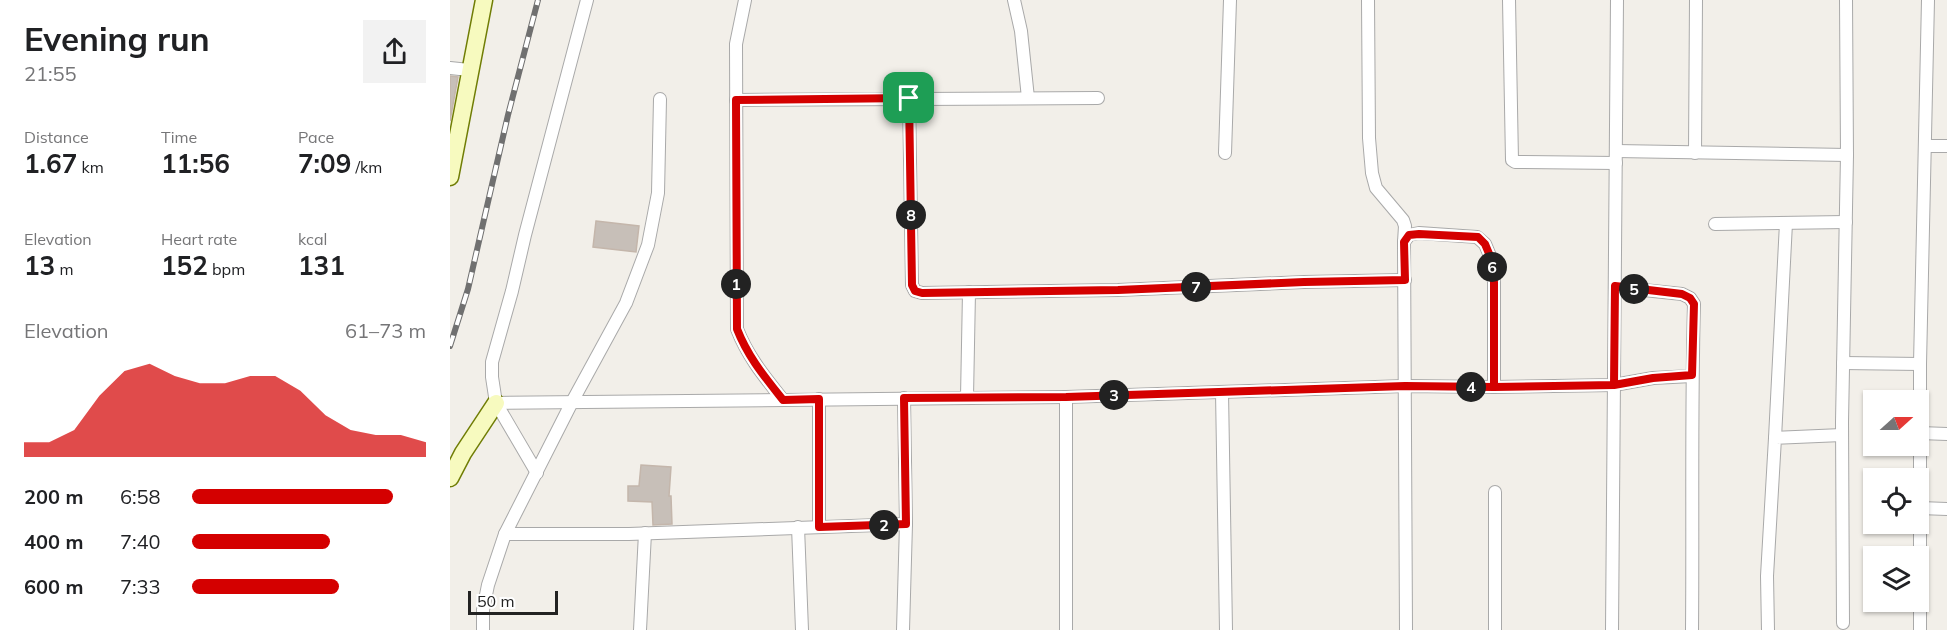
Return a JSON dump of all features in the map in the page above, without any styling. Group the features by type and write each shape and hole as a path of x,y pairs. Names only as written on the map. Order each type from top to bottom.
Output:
{"street":[{"path":"450,177 484,0"},
{"path":"537,473 496,403 492,362 587,0"},
{"path":"745,0 736,44 737,329 744,348 783,400"},
{"path":"1014,0 1021,31 1028,98"},
{"path":"1225,153 1230,0"},
{"path":"1368,0 1369,138 1372,173 1376,188 1403,220 1405,226 1406,630"},
{"path":"1509,0 1512,160 1515,162 1695,153 1847,155"},
{"path":"1612,630 1617,0"},
{"path":"1695,153 1696,0"},
{"path":"1843,622 1842,435 1847,155 1845,0"},
{"path":"1920,390 1928,0"},
{"path":"450,68 469,70"},
{"path":"909,98 912,285 915,291 922,293 1118,290 1405,280"},
{"path":"736,100 1098,98"},
{"path":"483,630 483,610 488,585 505,534 572,402 626,303 648,245 658,193 660,99"},
{"path":"1926,146 1947,146"},
{"path":"1715,224 1846,222"},
{"path":"1768,630 1767,576 1786,223"},
{"path":"1404,242 1409,235 1419,234 1478,237 1485,244 1490,256 1494,282 1494,387"},
{"path":"1615,286 1682,294 1690,298 1694,304 1692,630"},
{"path":"968,397 969,292"},
{"path":"1843,363 1920,364"},
{"path":"496,403 1066,397 1405,386 1614,385 1653,378 1692,375"},
{"path":"1222,392 1226,630"},
{"path":"1066,397 1066,630"},
{"path":"903,630 906,524 904,398"},
{"path":"819,399 819,527"},
{"path":"450,478 463,453 496,403"},
{"path":"1929,433 1947,434"},
{"path":"1775,438 1842,435"},
{"path":"1495,492 1496,630"},
{"path":"1929,508 1947,509"},
{"path":"505,534 645,533 906,524"},
{"path":"798,527 802,630"},
{"path":"640,630 645,533"},
{"path":"1920,534 1920,630"}],"building":[{"path":"450,76 458,77 450,121"},
{"path":"596,221 639,226 636,252 593,247"},
{"path":"641,465 671,467 669,496 671,496 672,524 653,525 652,502 628,501 628,486 639,486"}],"railway":[{"path":"450,346 468,289 508,115 538,0"}],"route":[{"path":"909,98 736,100 737,329 744,348 783,400 819,399 819,527 906,524 904,398 1066,397 1405,386 1494,387 1614,385 1653,378 1692,375 1694,304 1690,298 1682,294 1649,292 1615,286 1614,385 1554,386 1494,387 1494,282 1490,256 1485,244 1478,237 1409,235 1404,242 1405,280 1118,290 922,293 915,291 912,285 909,98"}]}
